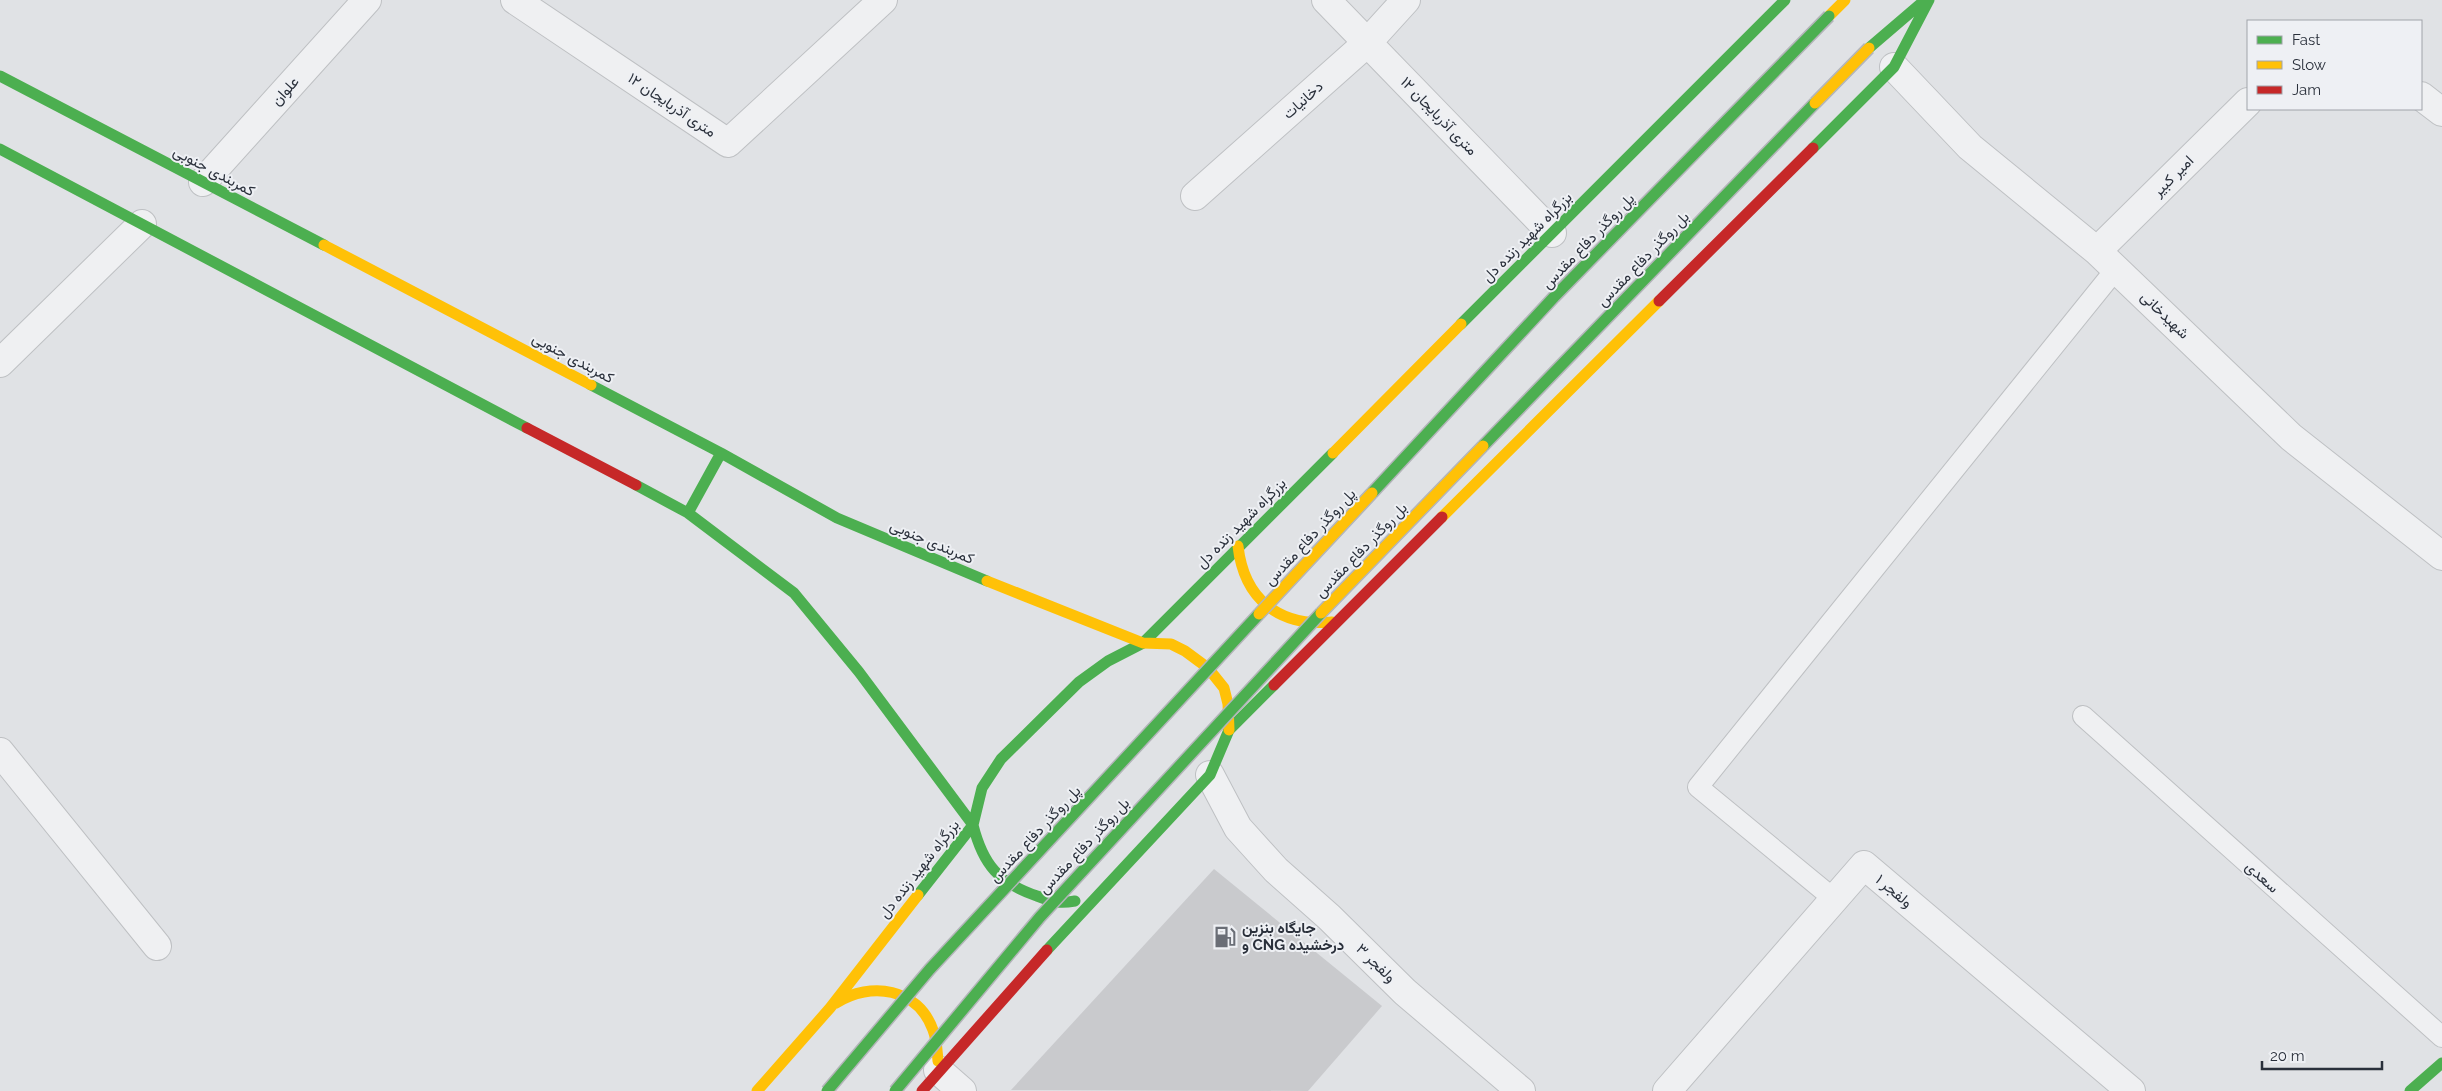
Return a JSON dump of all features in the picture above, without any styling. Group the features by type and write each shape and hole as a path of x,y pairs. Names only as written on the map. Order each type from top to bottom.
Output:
{"main road":[{"name":"بزرگراه شهید زنده دل","path":"757,1091 830,1008 973,825 982,787 995,765 1053,704 1087,673 1118,653 1143,643 1784,0"},
{"name":"پل روگذر دفاع مقدس","path":"827,1091 930,969 1554,297 1845,0"},
{"name":"بل روگذر دفاع مقدس","path":"896,1091 1040,916 1329,605 1868,48 1927,0"},
{"path":"930,1081 968,1041 1093,898 1210,775 1229,730 1894,66 1927,0"},
{"name":"کمربندی جنوبی","path":"0,76 721,453 837,518 964,572 1143,643"},
{"path":"0,149 688,513 794,593 859,672 973,825 978,846 990,866 1013,888 1060,904 1093,898"},
{"path":"688,513 721,453"},
{"path":"1238,546 1238,564 1263,603 1274,613 1301,623 1322,624 1340,620"},
{"path":"1143,643 1170,644 1189,652 1210,670 1223,687 1229,714 1229,730"},
{"path":"830,1008 842,999 869,990 898,994 911,1001 922,1011 933,1030 930,1081"},
{"path":"2410,1091 2442,1063"}],"street":[{"name":"علوان","path":"203,182 367,0"},
{"name":"۱۲ متری آذربایجان","path":"515,0 728,143 883,0"},
{"name":"۱۲ متری آذربایجان","path":"1326,0 1552,232"},
{"name":"دخانیات","path":"1196,196 1367,43 1406,0"},
{"name":"شهیدخانی","path":"1894,66 1970,148 2107,260 2291,437 2442,556"},
{"path":"2422,97 2442,112"},
{"name":"امیر کبیر","path":"2107,260 2247,103"},
{"path":"0,363 142,224"},
{"path":"0,752 157,946"},
{"name":"ولفجر ۳","path":"1210,775 1238,828 1276,870 1329,917 1405,992 1522,1091"},
{"name":"ولفجر ۱","path":"1667,1091 1864,865 2131,1091"},
{"path":"930,1081 962,1091"}],"lane":[{"path":"1834,899 1698,787 2107,260"},
{"name":"سعدی","path":"2083,716 2442,1037"}],"building":[{"name":"جایگاه بنزین و CNG درخشیده","path":"1214,869 1382,1006 1308,1091 1011,1090"}],"traffic: fast":[{"path":"1461,324 1785,0"},
{"path":"1869,48 1925,0"},
{"path":"1813,148 1894,67 1929,0"},
{"path":"1372,493 1554,297 1829,16"},
{"path":"0,76 324,245"},
{"path":"1483,446 1815,103"},
{"path":"0,149 527,428"},
{"path":"591,385 721,453 837,518 987,581"},
{"path":"688,513 721,453"},
{"path":"918,895 973,825 982,788 1001,759 1079,682 1108,661 1143,643 1333,453"},
{"path":"636,485 688,513 794,593 859,672 973,825 982,851 995,871 1012,885 1047,900 1056,902 1075,901"},
{"path":"895,1091 1040,917 1321,613"},
{"path":"827,1091 930,969 1259,614"},
{"path":"1047,950 1210,775 1229,730 1274,685"},
{"path":"2410,1091 2442,1063"}],"traffic: slow":[{"path":"1829,16 1845,0"},
{"path":"1815,103 1869,48"},
{"path":"324,245 591,385"},
{"path":"1442,517 1659,301"},
{"path":"1333,453 1461,324"},
{"path":"1321,613 1483,446"},
{"path":"1259,614 1372,493"},
{"path":"1238,546 1248,581 1256,595 1267,606 1296,620 1332,622"},
{"path":"987,581 1143,643 1171,644 1185,651 1208,668 1224,688 1228,704 1229,730"},
{"path":"757,1091 830,1008 918,895"},
{"path":"836,1003 864,992 892,992 905,997 926,1016 933,1030 938,1061"}],"traffic: jam":[{"path":"1659,301 1813,148"},
{"path":"527,428 636,485"},
{"path":"1274,685 1442,517"},
{"path":"922,1091 1047,950"}],"place":[{"name":"جایگاه بنزین و CNG درخشیده","path":"1225,937"}]}
